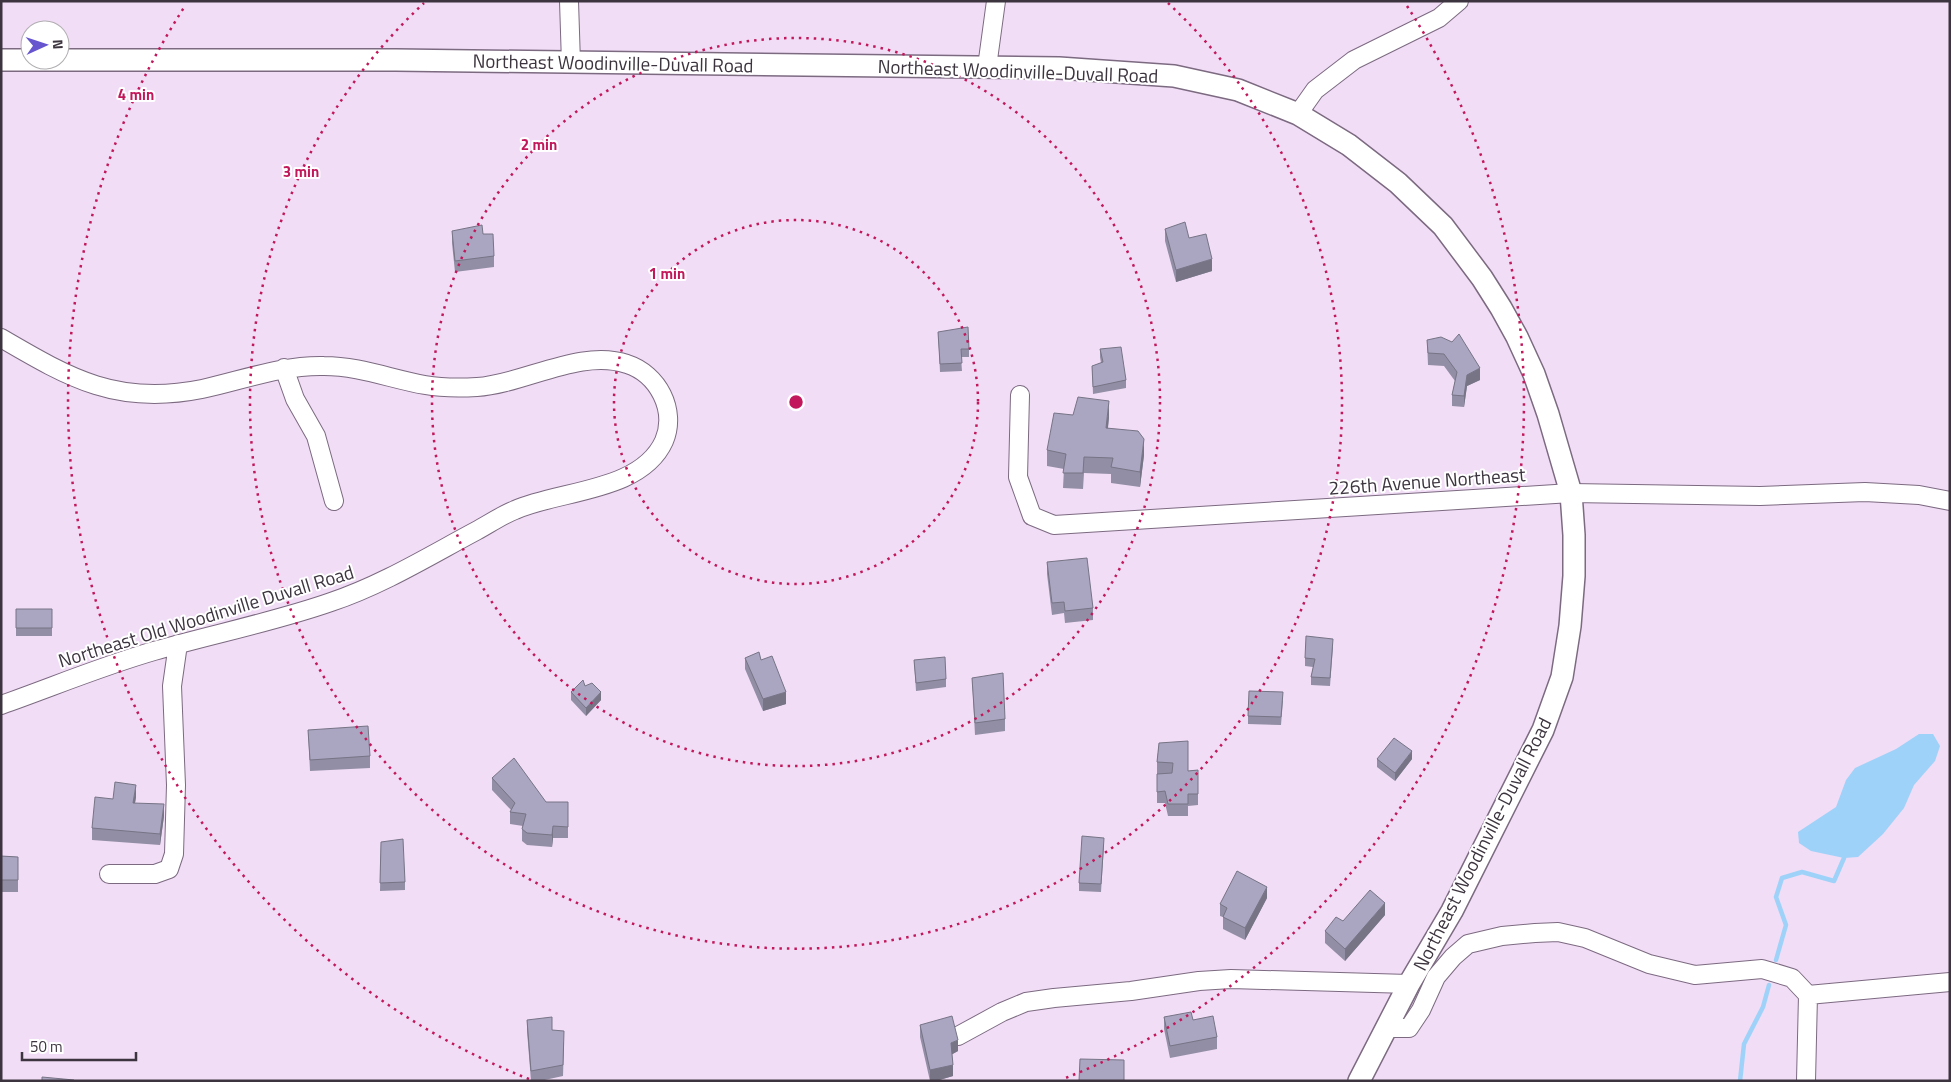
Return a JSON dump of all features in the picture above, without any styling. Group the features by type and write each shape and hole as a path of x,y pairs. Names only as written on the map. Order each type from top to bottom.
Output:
{"main road":[{"name":"Northeast Woodinville-Duvall Road","path":"1,60 272,59 1058,68 1174,76 1238,90 1298,114 1349,145 1398,183 1443,226 1482,278 1518,337 1548,414 1571,493 1574,535 1574,576 1570,626 1562,677 1543,730 1452,911 1409,984 1359,1081"}],"street":[{"path":"568,1 571,63"},
{"path":"986,67 996,1"},
{"path":"1298,114 1315,90 1354,60 1439,18 1459,1"},
{"name":"Northeast Old Woodinville Duvall Road","path":"1,338 73,378 102,388 156,395 180,392 284,368 330,366 353,368 426,385 471,388 502,384 580,363 597,360 616,361 630,364 644,372 657,386 667,410 668,429 657,453 628,477 601,486 560,495 515,510 368,588 330,603 148,653 1,705"},
{"path":"284,368 295,399 316,436 334,501"},
{"name":"226th Avenue Northeast","path":"1020,395 1018,478 1032,516 1054,526 1571,493 1760,496 1866,492 1919,495 1950,501"},
{"path":"109,874 155,874 169,869 174,854 176,785 172,686 178,644"},
{"path":"1388,1028 1409,1028 1421,1010 1436,977 1453,957 1468,944 1502,936 1535,932 1558,932 1585,938 1649,964 1695,975 1762,969 1792,978 1808,995 1806,1081"},
{"path":"958,1036 1002,1012 1026,1002 1131,991 1199,981 1231,979 1409,984"},
{"path":"1808,995 1950,982"}],"water":[{"path":"1919,734 1933,734 1940,746 1935,761 1914,785 1904,808 1883,834 1858,857 1844,858 1811,851 1799,843 1798,832 1836,807 1846,780 1855,768 1896,749"}],"building":[{"path":"1185,222 1189,238 1206,234 1212,259 1176,270 1165,229"},
{"path":"482,225 483,234 493,234 494,256 455,261 452,231"},
{"path":"968,327 969,349 961,349 962,363 940,364 938,332"},
{"path":"1459,334 1480,368 1467,375 1464,396 1452,395 1457,372 1444,354 1428,353 1427,340 1441,337 1452,342"},
{"path":"1121,347 1126,380 1093,387 1092,366 1103,362 1100,349"},
{"path":"1078,397 1109,401 1106,428 1138,431 1144,439 1140,472 1111,467 1113,458 1084,457 1083,473 1063,473 1066,454 1047,450 1054,413 1073,415"},
{"path":"1087,558 1093,608 1065,611 1064,602 1052,603 1047,562"},
{"path":"16,609 52,609 52,628 16,628"},
{"path":"1306,636 1333,639 1330,678 1311,677 1315,659 1305,658"},
{"path":"759,652 761,660 772,656 786,692 763,699 745,658"},
{"path":"945,657 946,679 916,683 914,660"},
{"path":"1003,673 1005,719 975,723 972,678"},
{"path":"583,680 585,686 592,683 601,692 586,708 571,692"},
{"path":"1249,691 1283,692 1281,717 1248,716"},
{"path":"368,726 370,756 310,760 308,730"},
{"path":"1394,738 1412,751 1395,773 1377,759"},
{"path":"1188,741 1188,771 1198,770 1198,794 1188,794 1188,804 1168,804 1165,791 1157,792 1157,774 1172,773 1173,763 1157,762 1159,743"},
{"path":"514,758 546,802 568,802 568,827 553,826 552,835 527,833 522,829 526,814 510,812 515,803 492,778"},
{"path":"115,782 136,785 133,803 164,804 160,834 92,828 95,797 113,799"},
{"path":"1082,836 1104,838 1101,884 1079,883"},
{"path":"403,839 405,882 380,883 381,842"},
{"path":"1,856 18,857 18,880 1,880"},
{"path":"1237,871 1267,887 1245,928 1223,917 1227,908 1220,904"},
{"path":"1370,890 1385,903 1345,949 1325,931 1336,917 1343,921"},
{"path":"1191,1012 1193,1020 1213,1016 1217,1037 1170,1046 1164,1017"},
{"path":"952,1016 958,1040 951,1043 953,1065 930,1070 920,1025"},
{"path":"552,1017 552,1030 564,1031 563,1065 531,1071 527,1020"},
{"path":"1080,1059 1124,1060 1124,1081 1079,1081"},
{"path":"42,1077 74,1080 74,1081 42,1081"}],"waterway":[{"path":"1776,960 1786,925 1776,897 1782,878 1802,872 1834,881 1844,858"},
{"path":"1740,1081 1744,1044 1763,1007 1769,985"}]}
